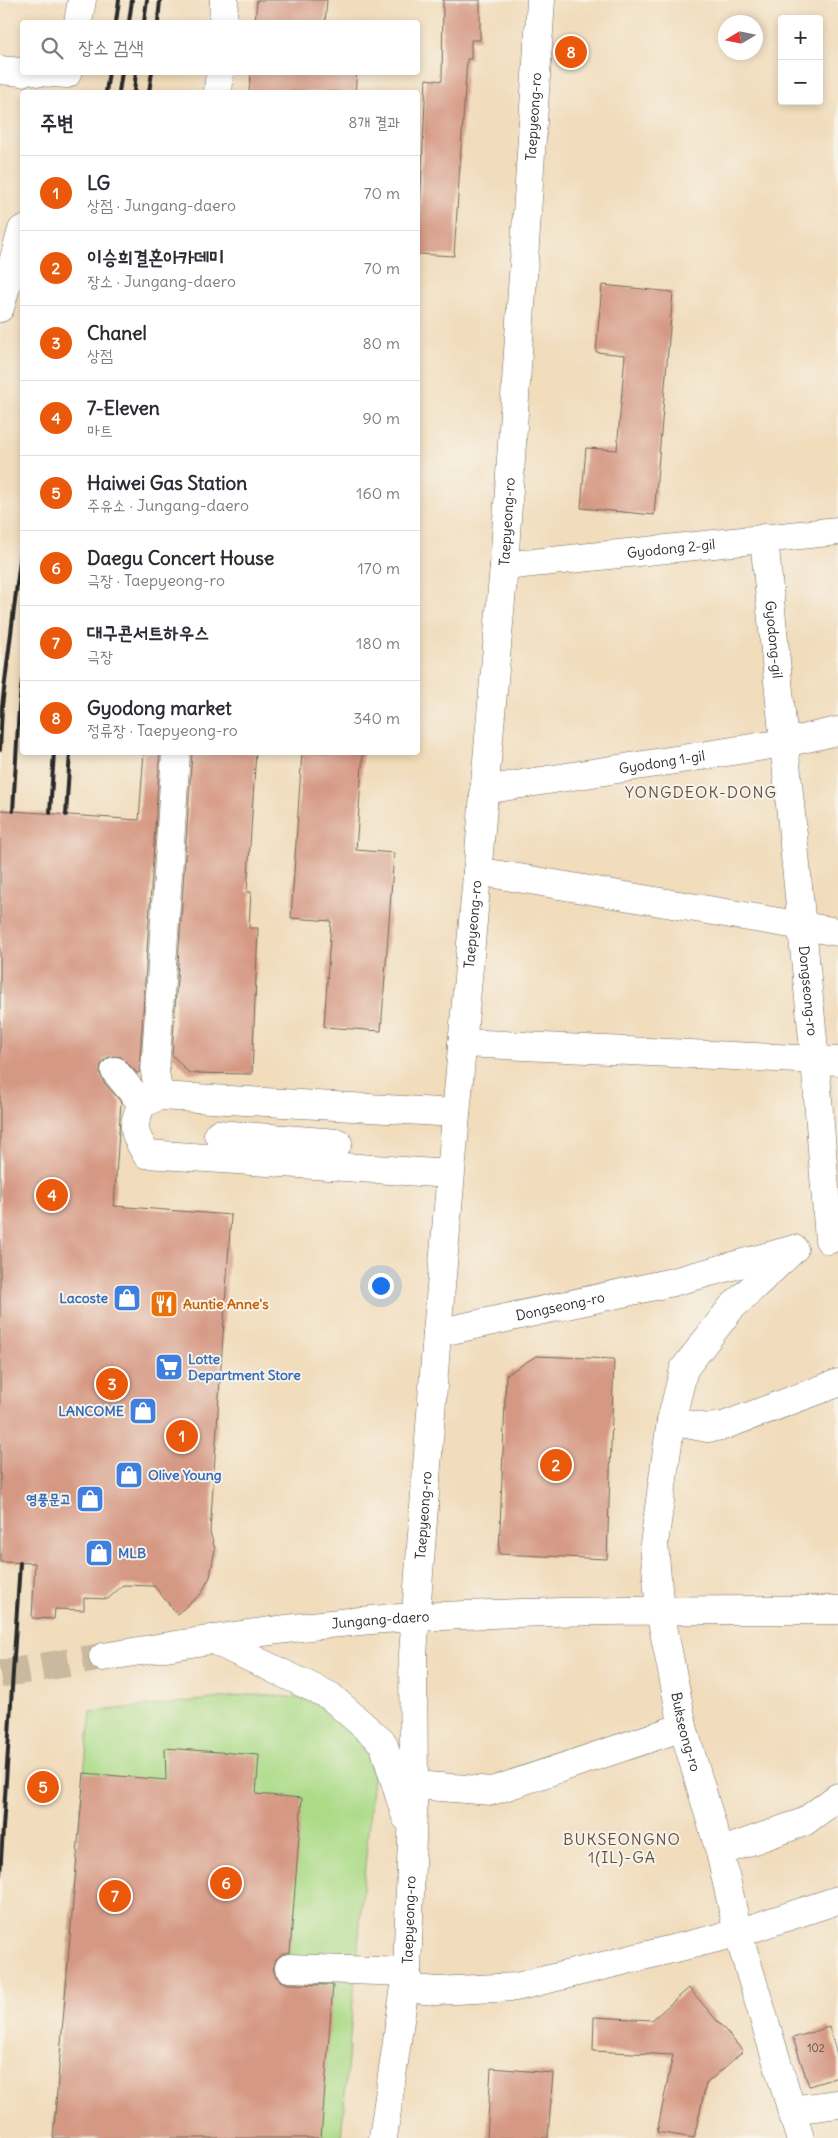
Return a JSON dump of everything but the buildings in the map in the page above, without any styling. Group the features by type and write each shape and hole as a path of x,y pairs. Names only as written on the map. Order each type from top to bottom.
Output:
{"main road":[{"path":"78,20 82,0"},
{"path":"223,20 224,0"},
{"name":"Taepyeong-ro","path":"383,2138 406,1980 414,1785 413,1654 450,1174 504,566 541,0"},
{"path":"0,70 20,72"},
{"path":"49,75 66,80"},
{"path":"218,90 220,75"},
{"path":"0,308 20,237"},
{"name":"Gyodong 2-gil","path":"504,566 838,530"},
{"name":"Gyodong-gil","path":"764,538 784,743"},
{"name":"Gyodong 1-gil","path":"484,790 784,743 838,731"},
{"name":"Dongseong-ro","path":"437,1333 673,1282 834,1239 826,1061 802,927 784,743"},
{"path":"176,755 155,1072 151,1100 134,1122 136,1138 146,1154 216,1147 338,1143"},
{"path":"477,871 838,932"},
{"path":"462,1043 826,1061"},
{"path":"115,1071 151,1100 224,1100 456,1113"},
{"path":"216,1147 224,1100"},
{"path":"216,1147 450,1174"},
{"path":"660,1611 654,1544 671,1421 684,1369 731,1308 794,1250"},
{"path":"671,1421 708,1428 723,1426 838,1383"},
{"name":"Jungang-daero","path":"103,1657 211,1639 417,1617 660,1611 838,1610"},
{"name":"Bukseong-ro","path":"660,1611 683,1727 720,1852 738,1934 800,2138"},
{"path":"211,1639 330,1696 383,1743 412,1838"},
{"path":"414,1785 492,1791 683,1727"},
{"path":"720,1852 804,1822 838,1797"},
{"path":"289,1968 406,1980 436,1991 516,1987 738,1934 838,1900"},
{"path":"791,2110 838,2104"}],"green space":[{"path":"249,1695 292,1697 320,1704 333,1710 345,1718 358,1733 373,1776 341,2138 53,2138 84,1773 91,1712"}],"tunnel":[{"path":"0,1674 103,1657"}],"railway":[{"path":"116,20 119,0"},
{"path":"129,20 132,0"},
{"path":"144,20 147,0"},
{"path":"158,20 160,0"},
{"path":"106,90 109,75"},
{"path":"119,90 122,75"},
{"path":"134,90 136,75"},
{"path":"149,90 152,75"},
{"path":"0,750 2,706 20,560"},
{"path":"13,811 20,699"},
{"path":"50,813 54,755"},
{"path":"66,815 70,755"},
{"path":"0,1875 20,1563"}],"place":[{"name":"Gyodong market","path":"571,52"},
{"name":"7-Eleven","path":"52,1195"},
{"name":"Lacoste","path":"127,1298"},
{"name":"Auntie Anne's","path":"164,1304"},
{"name":"Lotte Department Store","path":"169,1367"},
{"name":"Chanel","path":"112,1384"},
{"name":"LANCOME","path":"143,1411"},
{"name":"LG","path":"182,1436"},
{"name":"이승희결혼아카데미","path":"556,1465"},
{"name":"Olive Young","path":"129,1475"},
{"name":"영풍문고","path":"90,1499"},
{"name":"MLB","path":"99,1553"},
{"name":"Haiwei Gas Station","path":"43,1787"},
{"name":"Daegu Concert House","path":"226,1883"},
{"name":"대구콘서트하우스","path":"115,1896"}],"district":[{"name":"YONGDEOK-DONG","path":"701,792"},
{"name":"BUKSEONGNO 1(IL)-GA","path":"622,1848"}]}
